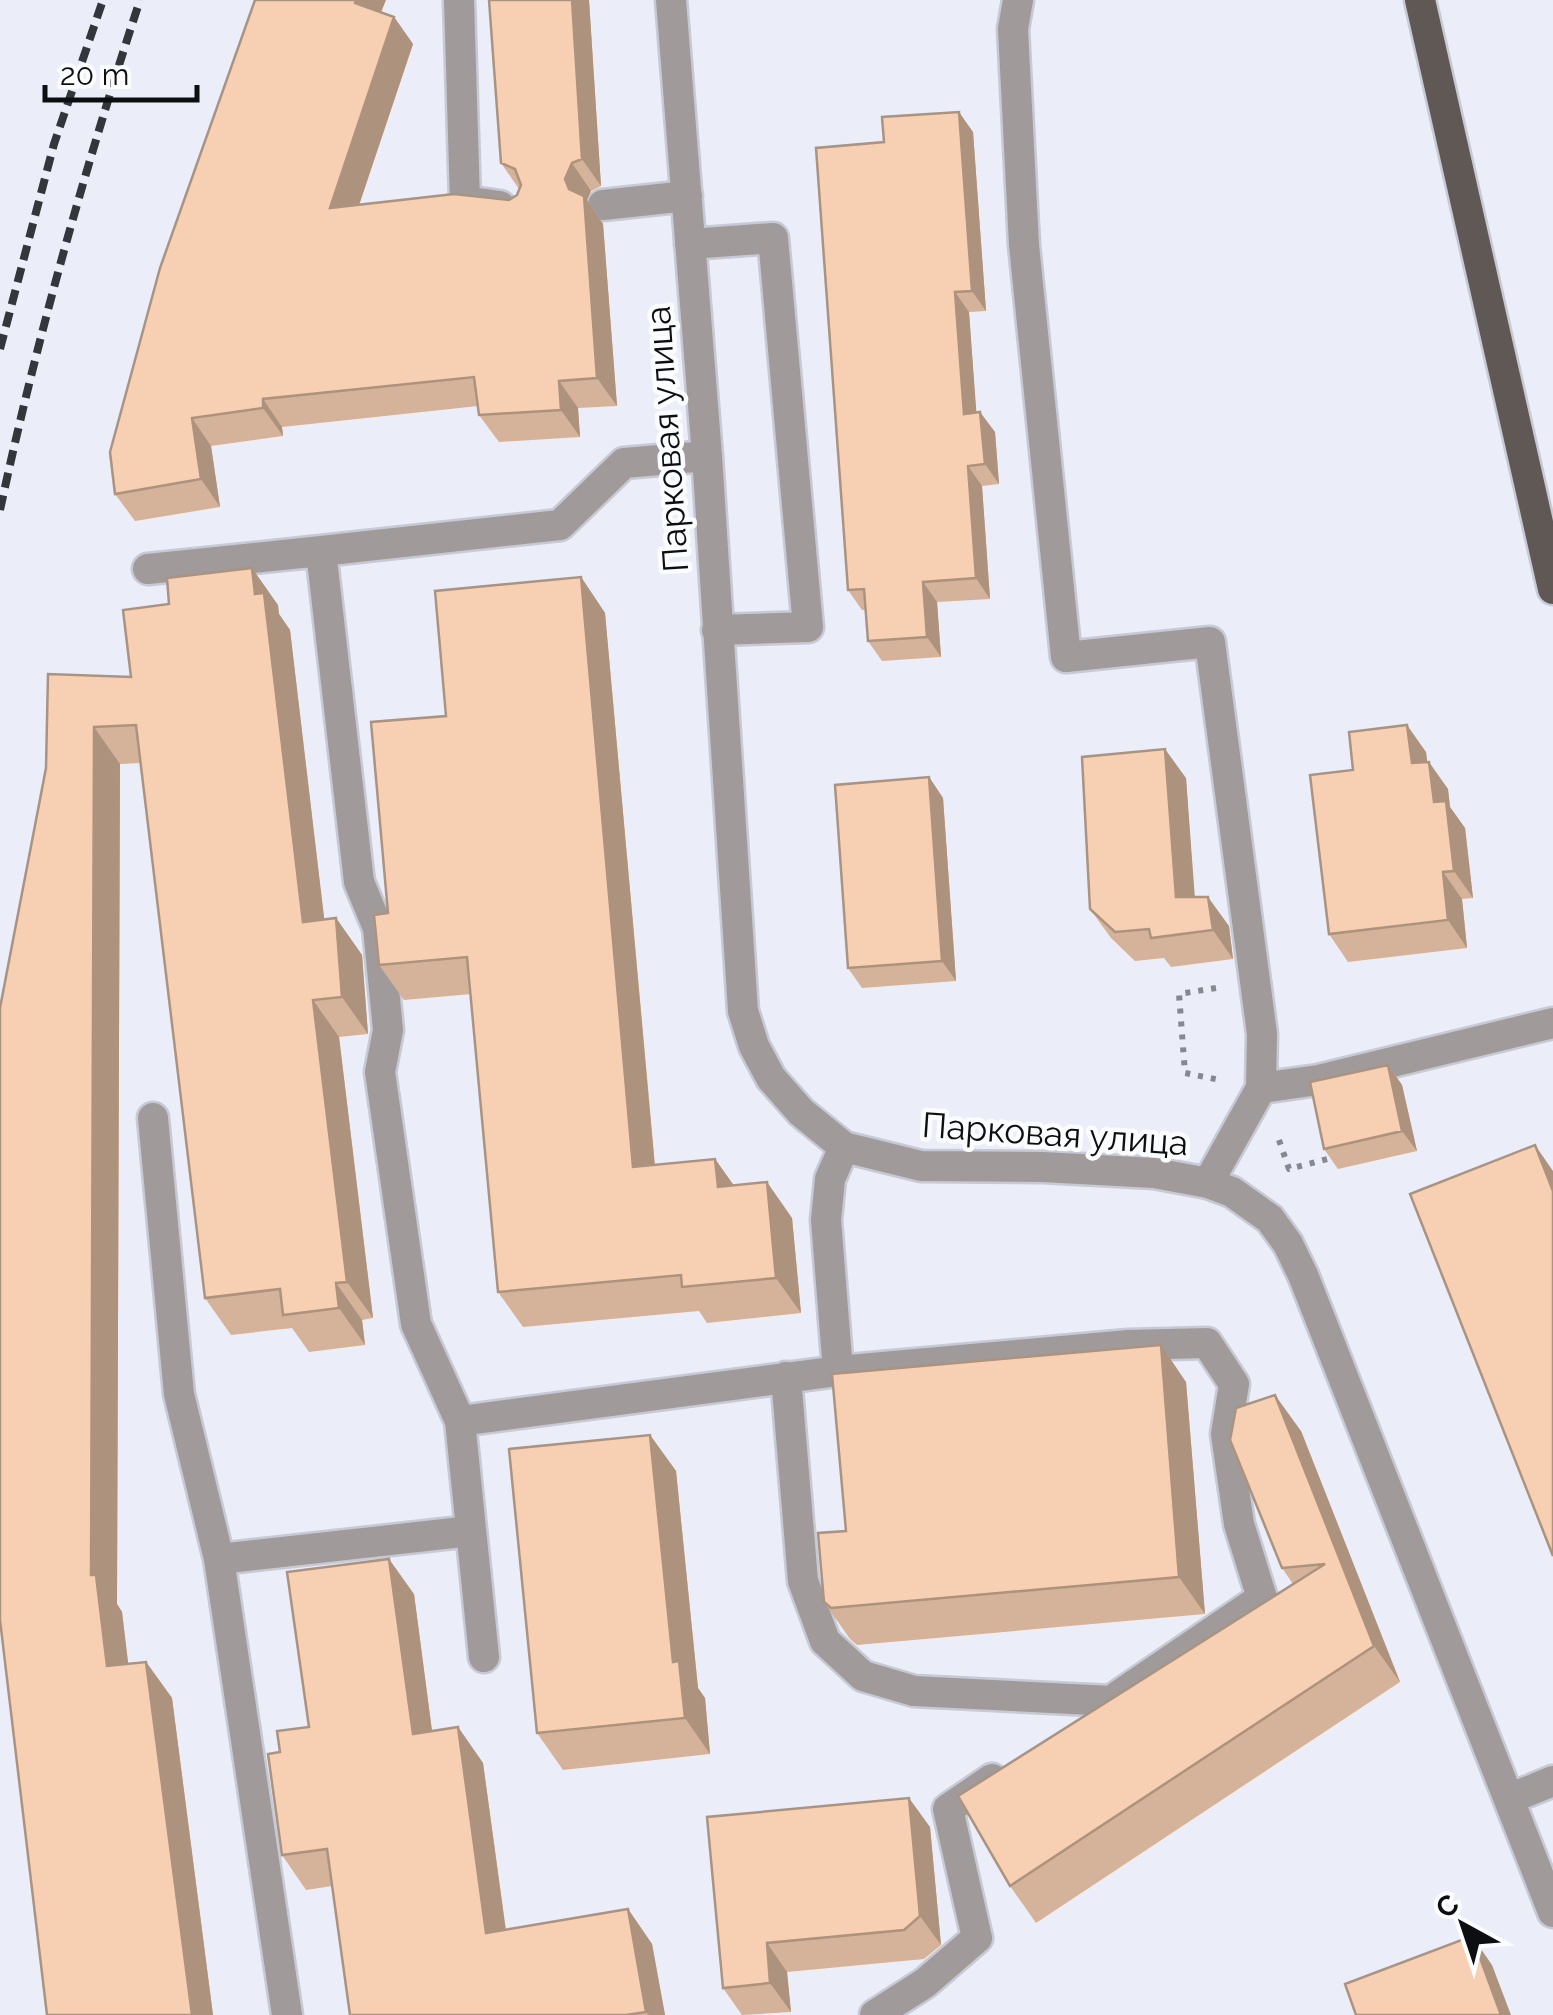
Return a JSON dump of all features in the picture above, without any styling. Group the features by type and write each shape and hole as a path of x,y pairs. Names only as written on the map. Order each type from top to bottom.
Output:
{"main road":[{"path":"1420,0 1553,590"}],"street":[{"path":"459,0 464,201 522,210"},
{"name":"Парковая улица","path":"671,0 707,456 744,1011 754,1046 772,1078 801,1112 844,1147 921,1166 1154,1173 1208,1183 1232,1192 1270,1219 1295,1259 1553,1912"},
{"path":"1018,0 1013,30 1024,245 1066,657 1210,642 1262,1034 1261,1088 1208,1183"},
{"path":"603,205 687,196"},
{"path":"690,244 773,238 808,627 717,630"},
{"path":"148,569 560,525 624,463 707,456"},
{"path":"321,551 360,882 378,928 388,1030 380,1072 416,1324 460,1421 484,1657"},
{"path":"1261,1088 1318,1080 1553,1023"},
{"path":"153,1118 180,1394 219,1559 287,2015"},
{"path":"838,1370 826,1220 830,1179 844,1147"},
{"path":"460,1421 838,1370 1128,1345 1208,1343 1234,1384 1226,1434 1239,1524 1262,1598 1063,1733"},
{"path":"786,1377 803,1582 826,1641 863,1676 914,1691 1112,1700"},
{"path":"219,1559 471,1531"},
{"path":"875,2015 925,1983 978,1938 948,1809 1014,1766"},
{"path":"1509,1800 1553,1781"}],"path":[{"path":"1184,1073 1179,994 1254,982"}],"building":[{"path":"255,0 356,0 355,3 394,17 330,208 454,194 509,200 517,195 521,185 515,169 501,163 489,0 572,0 582,159 572,163 565,179 569,189 584,196 597,378 559,381 561,410 479,415 474,377 263,399 263,408 192,418 201,479 115,494 110,452 160,268"},
{"path":"959,112 972,291 955,292 964,414 980,412 985,464 968,466 976,578 923,582 927,637 868,641 864,589 848,590 816,148 884,142 882,117"},
{"path":"252,568 255,594 264,593 303,922 336,918 342,997 313,1000 347,1282 336,1283 339,1308 283,1315 280,1289 205,1298 136,725 94,727 91,1575 96,1575 107,1666 146,1662 192,2015 47,2015 0,1620 0,1008 46,768 48,674 131,677 123,610 169,604 167,578"},
{"path":"581,577 633,1167 715,1159 718,1187 767,1182 776,1278 682,1287 681,1275 498,1292 467,957 379,965 374,915 388,913 371,722 446,716 435,591"},
{"path":"1407,725 1412,763 1429,762 1434,802 1446,801 1454,871 1443,872 1448,920 1329,934 1310,775 1353,770 1349,732"},
{"path":"1165,749 1176,897 1208,897 1213,930 1151,938 1149,929 1115,932 1090,909 1082,757"},
{"path":"929,777 942,961 848,968 835,785"},
{"path":"1388,1065 1402,1131 1324,1149 1310,1082"},
{"path":"1535,1145 1553,1191 1553,1556 1410,1194"},
{"path":"1161,1345 1179,1577 831,1608 824,1602 818,1533 846,1531 832,1374"},
{"path":"1275,1395 1374,1646 1010,1886 958,1796 1325,1564 1282,1568 1230,1440 1236,1408"},
{"path":"650,1435 673,1662 679,1661 685,1718 537,1733 509,1449"},
{"path":"389,1559 413,1734 458,1727 486,1933 628,1909 646,2012 350,2015 327,1849 282,1855 268,1754 280,1752 277,1731 309,1727 287,1572"},
{"path":"909,1798 920,1916 904,1930 767,1943 770,1983 723,1988 707,1817"},
{"path":"1472,1936 1501,2015 1356,2015 1345,1984"}],"railway":[{"path":"0,349 54,144 103,0"},
{"path":"0,510 63,253 140,0"}]}
